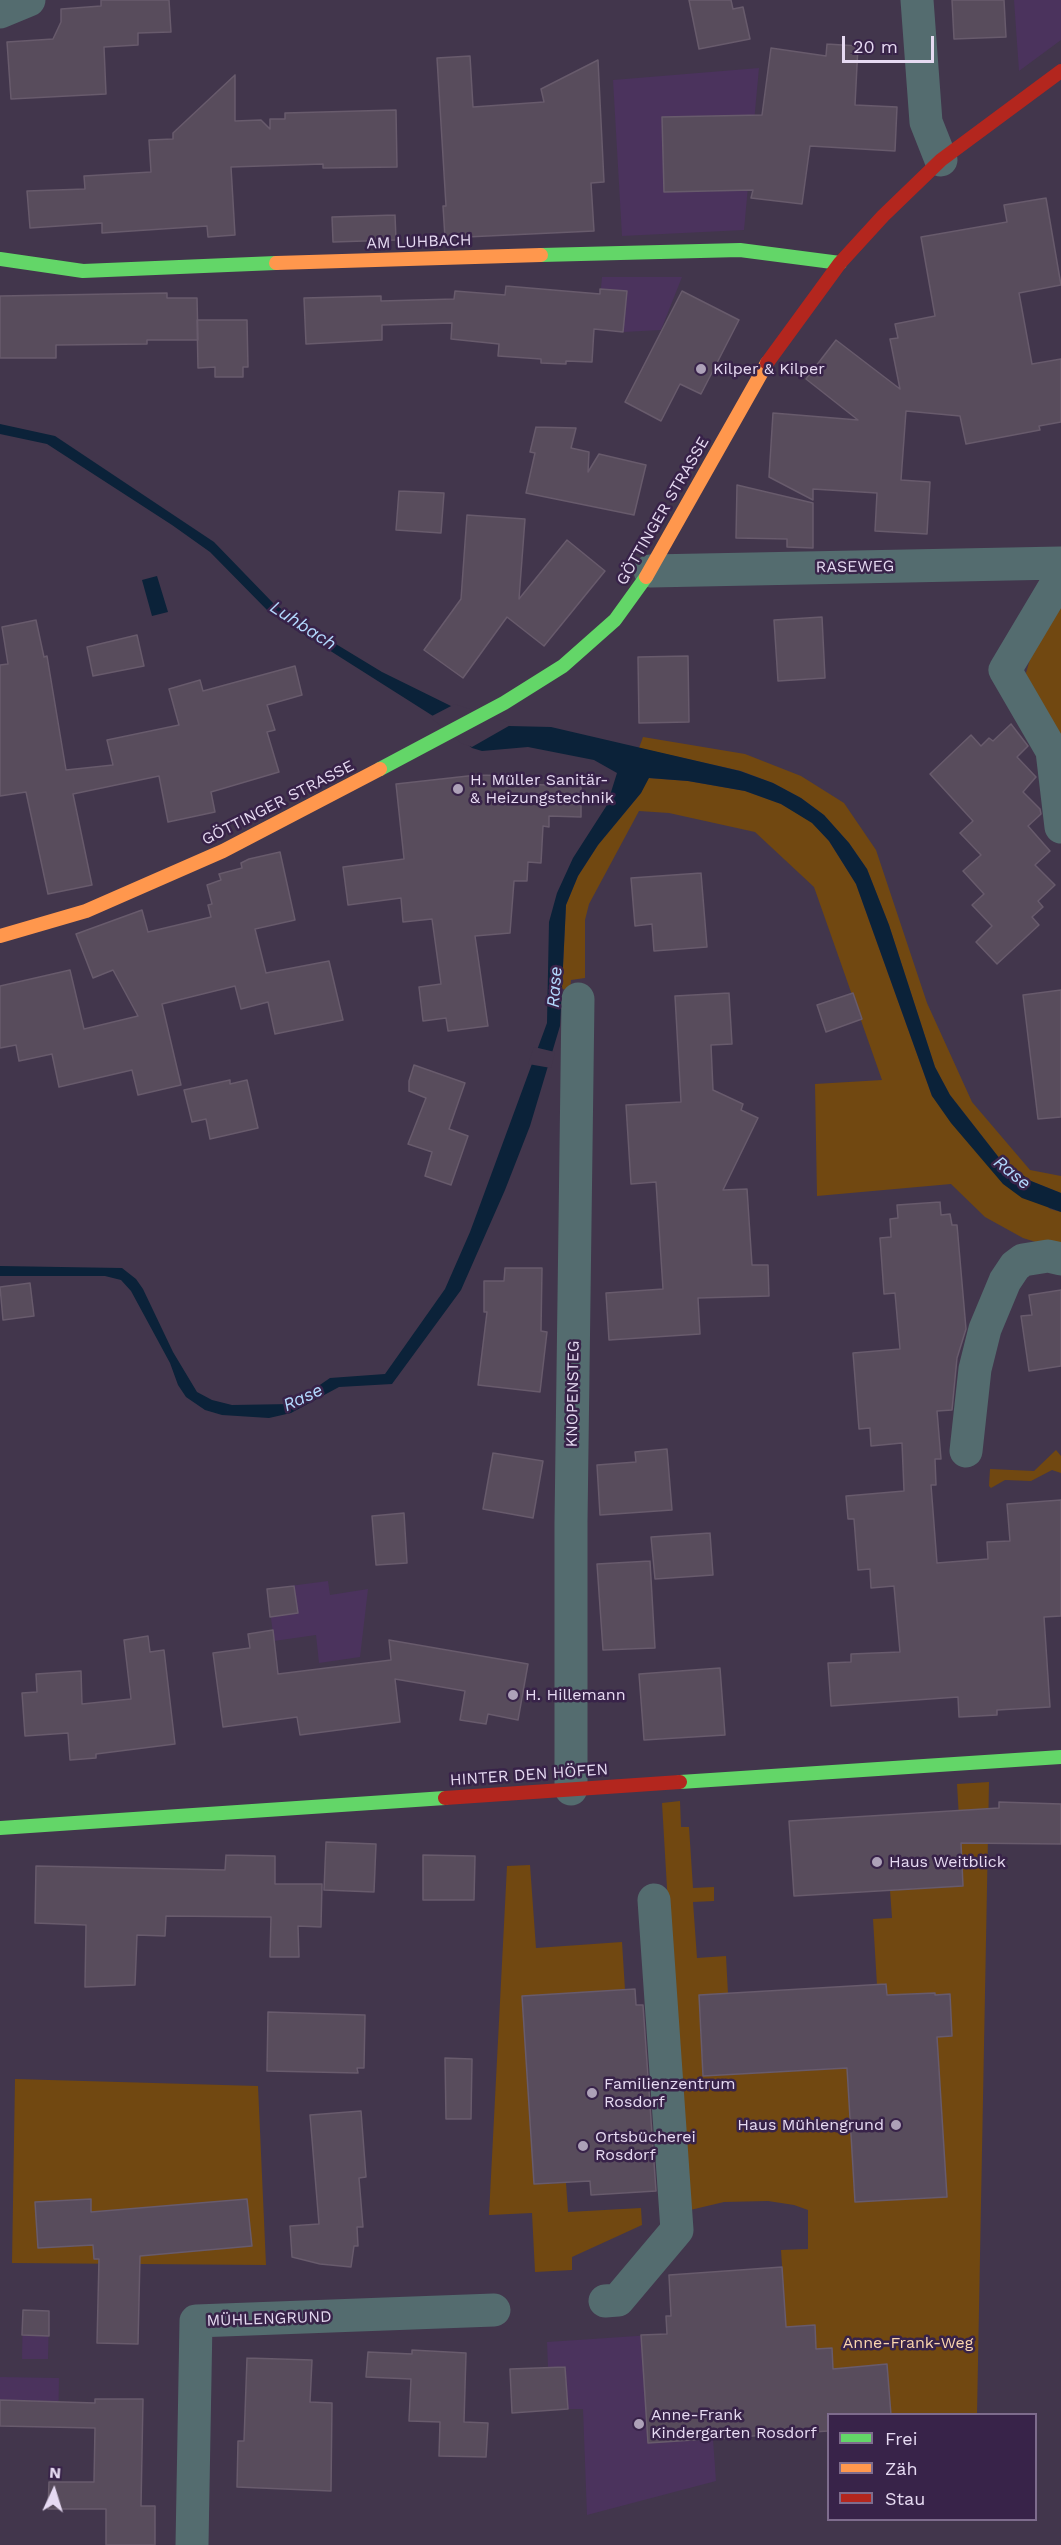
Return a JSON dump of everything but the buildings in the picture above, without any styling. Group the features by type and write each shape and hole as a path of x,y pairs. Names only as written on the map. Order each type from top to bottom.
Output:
{"street":[{"path":"0,12 29,0"},
{"path":"917,0 926,122 942,160"},
{"name":"GÖTTINGER STRASSE","path":"0,936 86,911 213,856 504,703 563,666 588,646 615,620 650,571 771,357 840,263 883,216 942,160 1061,71"},
{"name":"AM LUHBACH","path":"0,259 82,271 381,259 740,250 840,263"},
{"name":"RASEWEG","path":"650,571 1061,563"},
{"path":"1061,576 1005,670 1052,750 1061,827"},
{"name":"KNOPENSTEG","path":"571,1789 571,1522 578,999"},
{"path":"966,1451 975,1369 985,1329 1005,1281 1015,1266 1023,1260 1048,1256 1061,1259"},
{"name":"HINTER DEN HÖFEN","path":"0,1828 1061,1757"},
{"path":"605,2301 618,2300 677,2230 654,1900"},
{"name":"MÜHLENGRUND","path":"192,2545 195,2322 494,2310"}],"shaded area":[{"path":"1014,0 1061,0 1061,40 1019,71"},
{"path":"759,68 744,230 622,236 613,80"},
{"path":"602,277 682,277 661,330 623,332 597,330"},
{"path":"328,1581 330,1595 368,1589 360,1657 319,1663 316,1635 274,1641 267,1589"},
{"path":"23,2310 49,2311 48,2359 22,2359"},
{"name":"Anne-Frank Kindergarten Rosdorf","path":"711,2313 696,2440 713,2439 716,2481 587,2515 583,2409 568,2409 565,2367 548,2367 547,2342 667,2334 666,2316"},
{"path":"0,2377 59,2378 58,2428 0,2426"}],"green space":[{"path":"1061,604 1061,735 1030,697 1026,673 1030,659"},
{"path":"643,737 745,754 801,776 844,803 876,850 927,1003 972,1102 1030,1170 1061,1176 1061,1193 1031,1181 1000,1159 950,1095 935,1067 889,925 867,869 849,843 824,815 801,798 773,783 741,771 639,748"},
{"path":"648,778 688,781 745,791 781,804 812,822 829,841 856,884 932,1096 1050,1209 1061,1212 1061,1250 1023,1238 985,1217 951,1184 817,1196 815,1084 882,1080 814,887 755,832 669,813 639,811 589,904 585,920 585,978 571,980 570,990 562,989 566,905 578,876 598,845 641,793"},
{"path":"1056,1450 1061,1456 1061,1473 1052,1470 1031,1481 1005,1480 991,1488 989,1486 990,1469 1034,1471"},
{"name":"Anne-Frank-Weg","path":"989,1782 977,2413 836,2413 832,2348 816,2349 815,2325 786,2327 781,2250 808,2249 808,2210 794,2205 768,2201 724,2202 686,2211 662,1803 680,1801 681,1827 689,1827 693,1888 714,1887 714,1901 693,1902 697,1958 726,1956 728,1994 699,1995 703,2076 847,2068 855,2202 946,2197 937,2037 952,2036 950,1995 935,1995 934,1993 887,1995 886,1984 877,1985 873,1919 892,1918 890,1890 963,1886 957,1784"},
{"path":"530,1865 536,1948 622,1942 625,1990 534,2184 566,2183 568,2212 641,2208 642,2225 572,2257 572,2270 535,2272 532,2213 489,2215 507,1866"},
{"path":"15,2079 258,2086 266,2265 12,2263"}],"water":[{"path":"0,424 55,436 214,542 274,604 382,672 451,706 509,726 551,727 740,771 773,783 801,798 824,815 849,843 867,869 889,925 935,1067 950,1095 1000,1159 1031,1181 1061,1193 1061,1212 1022,1198 1003,1184 951,1123 932,1096 856,884 829,841 812,823 781,804 745,791 688,781 649,778 641,793 598,845 578,876 566,905 560,1026 530,1126 505,1190 461,1290 392,1384 339,1387 291,1413 269,1418 222,1415 205,1410 186,1397 131,1291 121,1280 105,1276 0,1276 0,1266 122,1268 136,1279 143,1289 173,1352 197,1392 212,1400 232,1405 292,1404 330,1378 385,1374 445,1289 470,1232 547,1023 549,922 557,893 573,858 607,805 617,773 594,760 528,747 482,751 472,748 433,716 269,612 210,552 172,525 47,444 0,434"},
{"path":"157,576 168,612 152,616 142,580"}],"pier":[{"path":"455,704 514,723 472,747 461,743 430,717"},
{"path":"534,1047 555,1052 551,1068 528,1064"}],"traffic: fast":[{"path":"541,255 740,250 840,263"},
{"path":"0,259 83,271 276,263"},
{"path":"380,769 504,703 563,666 615,620 646,577"},
{"path":"680,1782 1061,1757"},
{"path":"0,1828 445,1798"}],"traffic: slow":[{"path":"276,263 541,255"},
{"path":"646,577 767,363"},
{"path":"0,936 86,911 223,851 380,769"}],"traffic: jam":[{"path":"767,363 840,263 883,216 941,160 1061,71"},
{"path":"445,1798 680,1782"}],"place":[{"name":"Kilper & Kilper","path":"701,369"},
{"name":"H. Müller Sanitär- & Heizungstechnik","path":"458,789"},
{"name":"H. Hillemann","path":"513,1695"},
{"name":"Haus Weitblick","path":"877,1862"},
{"name":"Familienzentrum Rosdorf","path":"592,2093"},
{"name":"Haus Mühlengrund","path":"896,2125"},
{"name":"Ortsbücherei Rosdorf","path":"583,2146"},
{"name":"Anne-Frank Kindergarten Rosdorf","path":"639,2424"}],"water label":[{"name":"Luhbach","path":"303,626"},
{"name":"Rase","path":"555,987"},
{"name":"Rase","path":"1012,1173"},
{"name":"Rase","path":"303,1398"}]}
